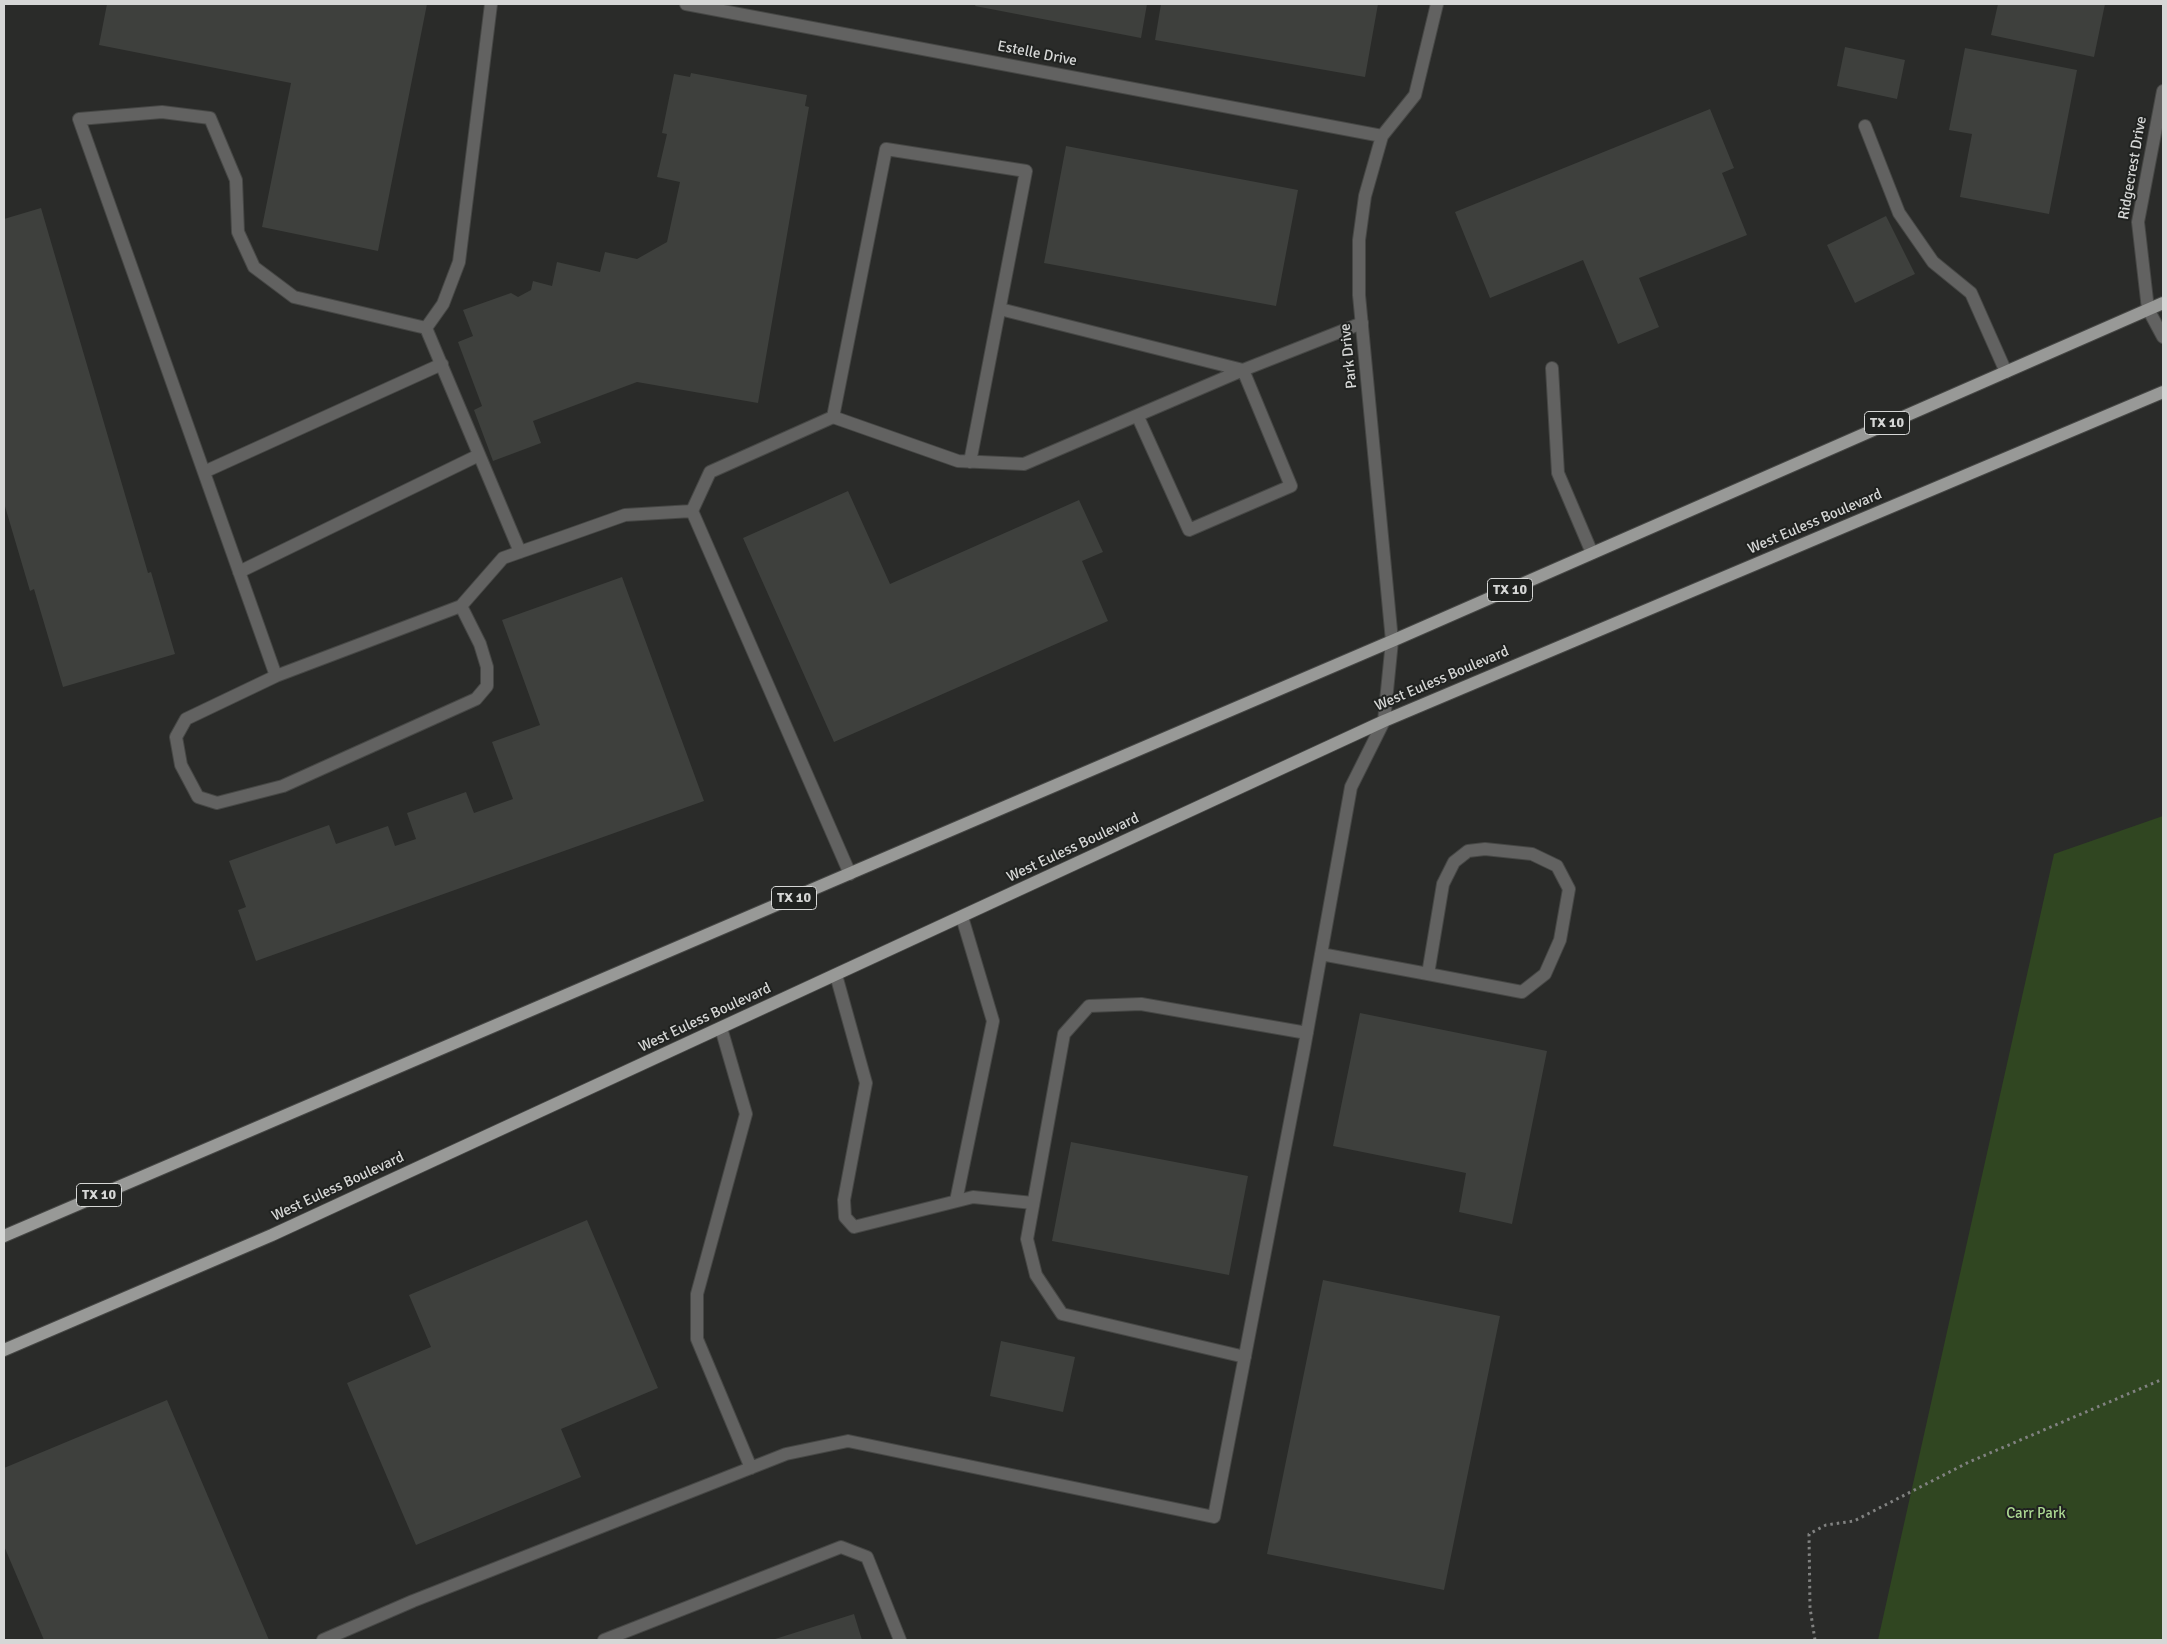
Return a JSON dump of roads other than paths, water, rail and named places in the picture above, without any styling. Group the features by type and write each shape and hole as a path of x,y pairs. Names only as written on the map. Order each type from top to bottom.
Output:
{"main road":[{"name":"TX 10","path":"4,1236 1392,641 2163,303"},
{"name":"West Euless Boulevard","path":"4,1350 272,1235 1384,721 2163,392"}],"street":[{"path":"426,328 443,304 459,262 491,4"},
{"name":"Estelle Drive","path":"686,4 1382,136"},
{"name":"Park Drive","path":"1384,721 1392,641 1359,295 1359,240 1366,196 1382,136 1415,96 1437,4"},
{"name":"Ridgecrest Drive","path":"2163,91 2138,222 2148,309 2163,337"},
{"path":"276,676 79,119 162,112 210,118 236,180 238,232 254,266 294,297 426,328"},
{"path":"1865,126 1899,213 1933,262 1971,293 2006,372"},
{"path":"833,417 886,148 1026,171 970,462"},
{"path":"1000,309 1243,370"},
{"path":"850,874 692,511 710,472 833,417 958,461 1024,464 1138,417 1243,370 1362,323"},
{"path":"426,328 520,552"},
{"path":"204,472 442,364"},
{"path":"1552,368 1558,473 1592,553"},
{"path":"1138,417 1189,530 1291,486 1243,370"},
{"path":"239,572 479,455"},
{"path":"461,606 480,644 487,667 488,686 476,699 283,786 217,803 198,797 181,765 176,737 186,719 276,676 461,606 503,558 625,515 692,511"},
{"path":"323,1640 413,1601 786,1454 848,1441 1214,1517 1307,1033 1351,787 1384,721"},
{"path":"1321,954 1522,992 1545,974 1560,940 1569,889 1557,866 1532,854 1485,849 1468,851 1454,862 1443,884 1428,974"},
{"path":"956,1201 993,1021 962,917"},
{"path":"836,975 866,1083 844,1200 845,1217 854,1227 973,1197 1034,1203"},
{"path":"1245,1357 1062,1314 1036,1276 1027,1239 1064,1034 1089,1006 1140,1004 1307,1033"},
{"path":"722,1028 746,1114 697,1294 697,1340 751,1468"},
{"path":"604,1640 841,1547 867,1557 900,1640"}],"park label":[{"name":"Carr Park","path":"2036,1514"}]}
